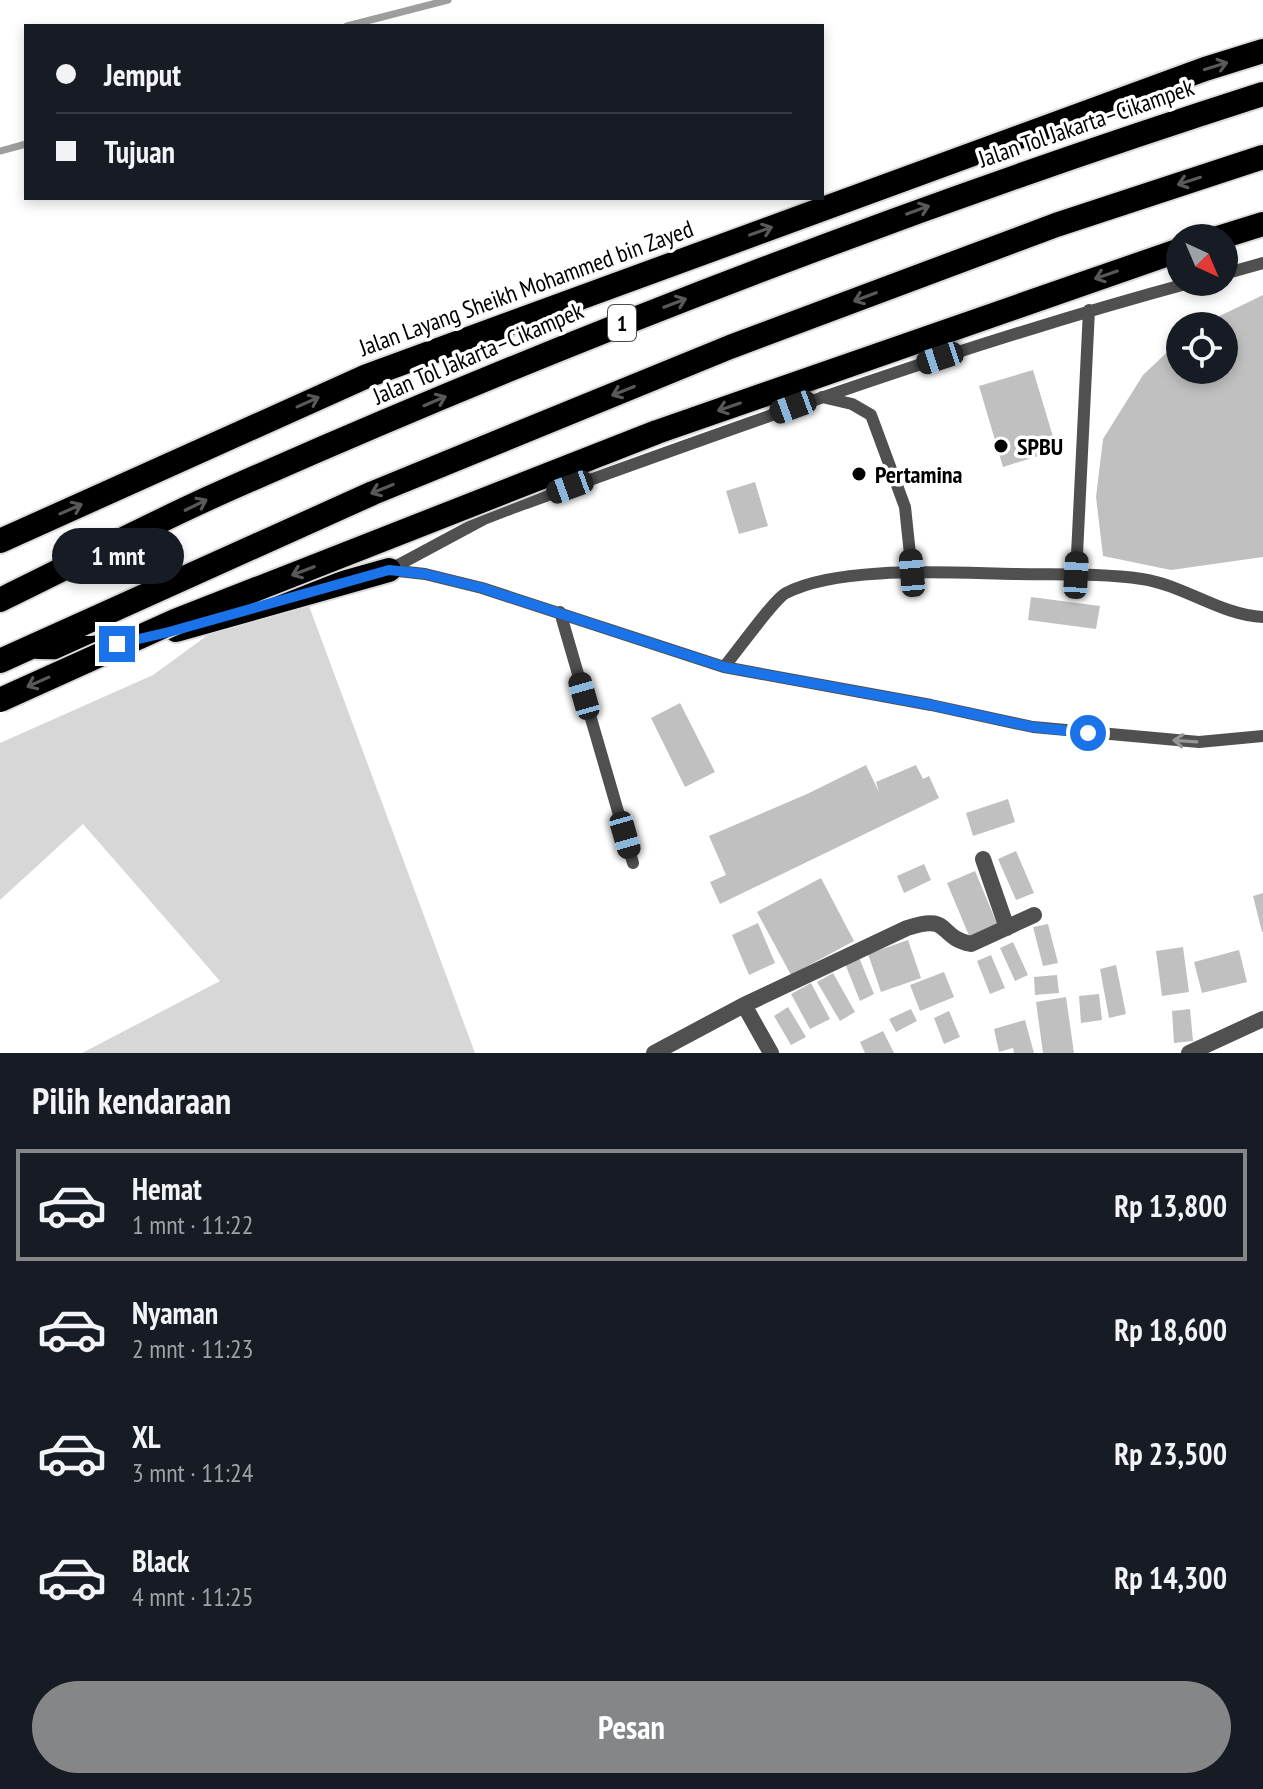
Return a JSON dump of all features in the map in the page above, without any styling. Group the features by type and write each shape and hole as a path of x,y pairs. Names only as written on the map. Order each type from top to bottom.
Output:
{"highway":[{"name":"Jalan Layang Sheikh Mohammed bin Zayed","path":"0,541 367,376 1205,69 1263,51"},
{"name":"Jalan Tol Jakarta–Cikampek","path":"0,600 207,499 570,343 913,212 1100,146 1263,94"},
{"path":"0,661 373,493 730,347 1056,225 1263,157"},
{"path":"1238,232 1263,224"},
{"path":"0,700 175,621 657,432 1166,255"},
{"path":"30,647 92,648 141,639 389,570"}],"street":[{"path":"983,859 1007,928"},
{"path":"654,1053 744,1005 907,928 928,921 942,924 962,942 971,944 1034,915"},
{"path":"744,1005 771,1053"},
{"path":"1189,1053 1263,1019"}],"lane":[{"path":"1238,270 1263,263"},
{"path":"389,570 484,519 515,507 820,397 1089,310 1166,289"},
{"path":"1076,575 1089,310"},
{"path":"820,397 852,404 871,415 905,507 912,573"},
{"path":"389,570 425,574 482,588 724,667 1033,727 1199,742 1263,736"},
{"path":"724,667 783,594 820,579 912,573 1144,579 1222,608 1263,617"},
{"path":"560,612 633,863"}],"shaded area":[{"path":"296,571 475,1053 82,1053 220,981 83,824 0,900 0,743 153,675"}],"building":[{"path":"1263,295 1263,557 1171,570 1103,556 1096,497 1103,439 1143,375 1166,353 1166,384 1238,384 1238,312 1228,312"},
{"path":"1033,370 1057,450 1003,467 979,386"},
{"path":"755,482 768,526 739,534 726,491"},
{"path":"1031,597 1100,606 1096,629 1028,620"},
{"path":"680,703 715,772 685,787 651,718"},
{"path":"866,765 879,792 876,782 916,765 923,779 929,776 939,798 720,904 710,882 726,875 709,836"},
{"path":"1008,799 1015,822 973,836 966,813"},
{"path":"1016,851 1034,893 1016,900 998,859"},
{"path":"924,864 931,880 904,893 897,876"},
{"path":"975,871 998,926 970,938 947,883"},
{"path":"821,878 854,941 791,975 757,912"},
{"path":"1263,893 1263,932 1262,932 1253,896"},
{"path":"758,923 775,963 749,975 732,935"},
{"path":"1048,924 1058,963 1043,966 1033,927"},
{"path":"908,940 921,978 881,992 868,954"},
{"path":"1013,942 1028,975 1015,981 1000,948"},
{"path":"1183,947 1189,992 1162,996 1156,951"},
{"path":"1239,950 1247,982 1202,993 1194,962"},
{"path":"858,955 874,994 860,1001 844,961"},
{"path":"991,955 1005,988 990,994 977,961"},
{"path":"1116,965 1126,1014 1109,1018 1100,969"},
{"path":"944,972 954,997 920,1011 910,985"},
{"path":"833,973 855,1012 840,1021 817,982"},
{"path":"1057,975 1059,993 1035,995 1034,977"},
{"path":"811,983 830,1019 810,1029 791,994"},
{"path":"1099,994 1102,1020 1081,1023 1079,996"},
{"path":"1066,997 1074,1053 1043,1053 1036,1002"},
{"path":"788,1007 806,1037 791,1045 774,1016"},
{"path":"911,1009 917,1021 896,1032 889,1019"},
{"path":"1190,1009 1193,1041 1174,1043 1172,1011"},
{"path":"949,1011 960,1037 944,1044 934,1018"},
{"path":"1025,1020 1034,1053 1014,1053 1013,1048 999,1052 994,1029"},
{"path":"883,1031 894,1053 865,1053 860,1042"}],"waterway":[{"path":"355,24 448,0"},
{"path":"0,151 24,145"}],"place":[{"name":"SPBU","path":"1001,446"},
{"name":"Pertamina","path":"859,474"}],"route":[{"path":"117,644 389,570 425,574 482,588 724,667 1033,727 1088,733"}]}
